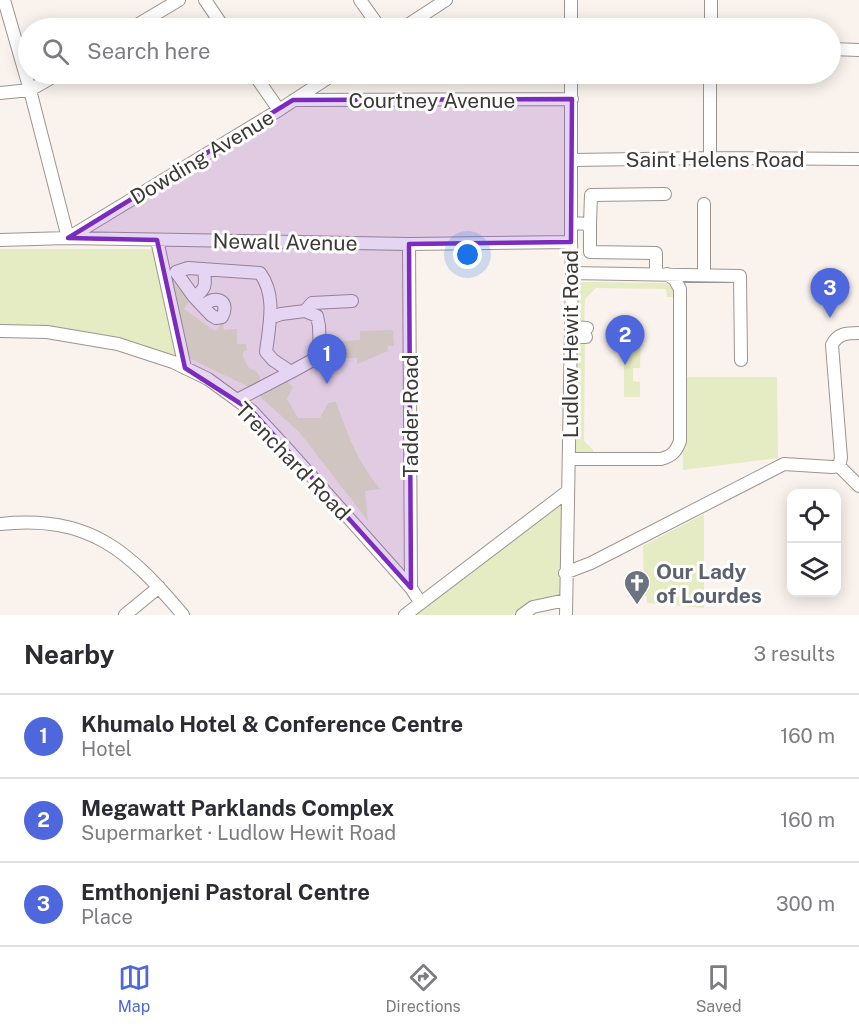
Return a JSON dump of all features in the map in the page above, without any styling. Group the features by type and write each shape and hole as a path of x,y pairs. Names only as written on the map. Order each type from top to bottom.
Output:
{"street":[{"path":"4,0 18,48"},
{"path":"149,18 179,0"},
{"path":"205,0 217,18"},
{"path":"360,0 373,18"},
{"path":"418,18 446,0"},
{"path":"571,0 571,18"},
{"path":"711,0 711,18"},
{"path":"841,50 859,50"},
{"path":"28,84 69,238"},
{"path":"0,93 30,90 40,84"},
{"path":"261,84 279,110"},
{"name":"Dowding Avenue","path":"69,238 318,84"},
{"name":"Ludlow Hewit Road","path":"566,615 572,273 572,84"},
{"path":"710,84 710,158"},
{"name":"Courtney Avenue","path":"293,100 572,99"},
{"name":"Saint Helens Road","path":"571,160 859,159"},
{"path":"661,274 656,253 590,252 591,195 665,194"},
{"path":"704,204 704,275"},
{"path":"571,223 590,224"},
{"name":"Newall Avenue","path":"0,240 69,238 409,243 571,242"},
{"path":"157,240 185,368"},
{"name":"Tadder Road","path":"409,243 411,588"},
{"path":"204,306 194,297 176,273 188,268 261,273 266,281 271,303 266,352 273,360 291,372"},
{"path":"194,297 204,290 204,269"},
{"path":"572,273 741,276 741,360"},
{"path":"569,459 661,459 669,457 677,449 680,441 680,288 675,280 661,274"},
{"path":"305,311 312,303 352,301"},
{"path":"237,400 320,356 317,316 305,311 270,318"},
{"name":"Trenchard Road","path":"0,331 47,332 118,344 173,362 208,379 252,411 411,588 420,602"},
{"path":"571,332 586,333"},
{"path":"859,333 844,333 835,339 832,345 841,458 859,486"},
{"path":"565,573 591,563 784,464 832,467 848,471"},
{"path":"405,615 568,491"},
{"path":"0,524 46,523 91,534 138,565 183,615"},
{"path":"125,615 159,587"},
{"path":"522,615 533,607 566,600"}],"highlighted area":[{"path":"572,99 571,242 409,244 411,588 252,411 185,368 157,240 68,238 293,100"}],"green space":[{"path":"0,249 156,249 182,364 119,342 0,330"},
{"path":"172,270 191,299 184,309 215,331 223,322 224,330 237,329 237,344 246,344 247,350 243,352 243,357 249,368 256,371 260,381 249,387 189,358 169,271"},
{"path":"578,283 666,283 674,288 675,297 667,297 666,289 596,288 585,299 584,325 575,325"},
{"path":"326,325 328,342 360,340 360,331 393,330 394,346 388,346 388,351 357,364 357,358 339,358 339,364 323,356 322,326"},
{"path":"629,335 641,335 640,368 633,368 633,381 640,382 640,397 624,397 624,342 629,342"},
{"path":"574,342 585,342 584,441 593,450 593,454 573,455"},
{"path":"682,377 777,377 778,458 683,470"},
{"path":"285,379 293,387 287,399 298,418 320,418 328,403 336,402 359,458 380,489 365,491 368,521 300,433 256,393"},
{"path":"566,496 562,574 560,594 556,600 519,615 416,615"},
{"path":"704,514 704,608 647,603 647,596 644,596 643,546"}],"place":[{"name":"Emthonjeni Pastoral Centre","path":"830,318"},
{"name":"Megawatt Parklands Complex","path":"625,365"},
{"name":"Khumalo Hotel & Conference Centre","path":"327,384"},
{"name":"Our Lady of Lourdes","path":"637,606"}]}
